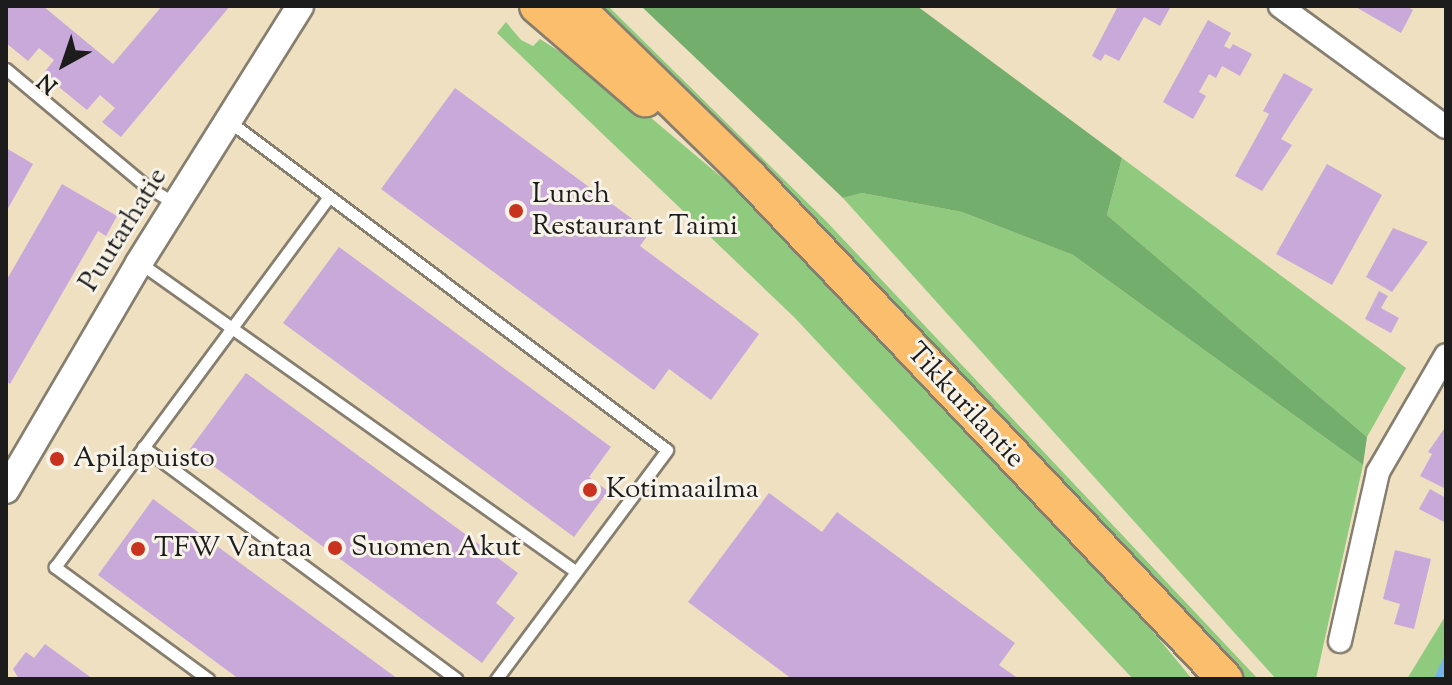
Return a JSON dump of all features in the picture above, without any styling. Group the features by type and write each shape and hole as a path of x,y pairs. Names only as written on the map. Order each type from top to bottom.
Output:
{"main road":[{"name":"Tikkurilantie","path":"537,6 622,82 751,178"},
{"name":"Tikkurilantie","path":"575,6 751,178 1225,679"},
{"name":"Tikkurilantie","path":"1180,633 1211,679"}],"street":[{"name":"Puutarhatie","path":"6,490 139,263 300,6"},
{"path":"1280,6 1446,127"},
{"path":"1340,641 1378,472 1446,355"}],"lane":[{"path":"6,69 146,186 176,204"},
{"path":"230,122 667,450 496,679"},
{"path":"208,679 55,567 329,197"},
{"path":"139,263 232,324 575,571"},
{"path":"143,447 457,679"}],"green space":[{"path":"593,6 608,6 826,221 1258,679 1242,679 1082,507"},
{"path":"641,6 917,6 1122,158 1107,215 1367,437 1363,465 1073,255 962,212 862,193 843,198"},
{"path":"506,22 521,40 533,46 540,39 612,85 751,202 1141,617 1192,679 1133,679 794,317 497,33"},
{"path":"1122,158 1406,368 1367,437 1107,215"},
{"path":"862,193 962,212 1073,255 1363,465 1316,679 1276,679 843,198"},
{"path":"1446,615 1446,679 1407,679"}],"building":[{"path":"6,6 43,6 113,64 162,6 230,6 121,137 102,122 115,108 100,95 87,110 43,74 54,60 39,48 28,61 6,43"},
{"path":"1118,6 1171,6 1160,26 1144,17 1119,61 1105,54 1101,61 1092,56"},
{"path":"1354,6 1406,6 1413,10 1401,33"},
{"path":"1208,20 1231,33 1224,46 1230,49 1233,44 1252,54 1240,76 1222,66 1216,78 1209,74 1199,92 1206,96 1193,119 1163,102"},
{"path":"1284,73 1313,89 1281,139 1292,145 1262,191 1235,176 1269,114 1263,111"},
{"path":"455,88 650,232 640,246 759,334 711,400 669,369 654,390 381,189"},
{"path":"6,148 33,164 6,212"},
{"path":"1327,164 1382,195 1332,285 1276,254"},
{"path":"62,184 117,216 106,236 98,231 10,384 6,381 6,281"},
{"path":"1393,228 1428,242 1392,292 1366,277"},
{"path":"339,247 611,447 589,477 608,491 574,537 283,323"},
{"path":"1379,291 1388,296 1381,308 1399,318 1391,333 1365,319"},
{"path":"246,373 518,573 496,603 515,618 482,663 190,449"},
{"path":"1446,426 1446,489 1420,476 1432,454 1428,452"},
{"path":"1430,489 1446,498 1446,523 1419,509"},
{"path":"769,493 822,532 837,512 1015,643 999,665 1019,679 792,679 688,602"},
{"path":"153,499 398,679 239,679 98,575"},
{"path":"1395,550 1431,559 1414,629 1394,624 1400,604 1383,599"},
{"path":"45,644 93,679 19,679 13,669 26,652 34,658"}],"waterway":[{"path":"1437,679 1446,659"}],"place":[{"name":"Lunch Restaurant Taimi","path":"516,211"},
{"name":"Apilapuisto","path":"57,459"},
{"name":"Kotimaailma","path":"590,490"},
{"name":"Suomen Akut","path":"335,548"},
{"name":"TFW Vantaa","path":"138,549"}]}
